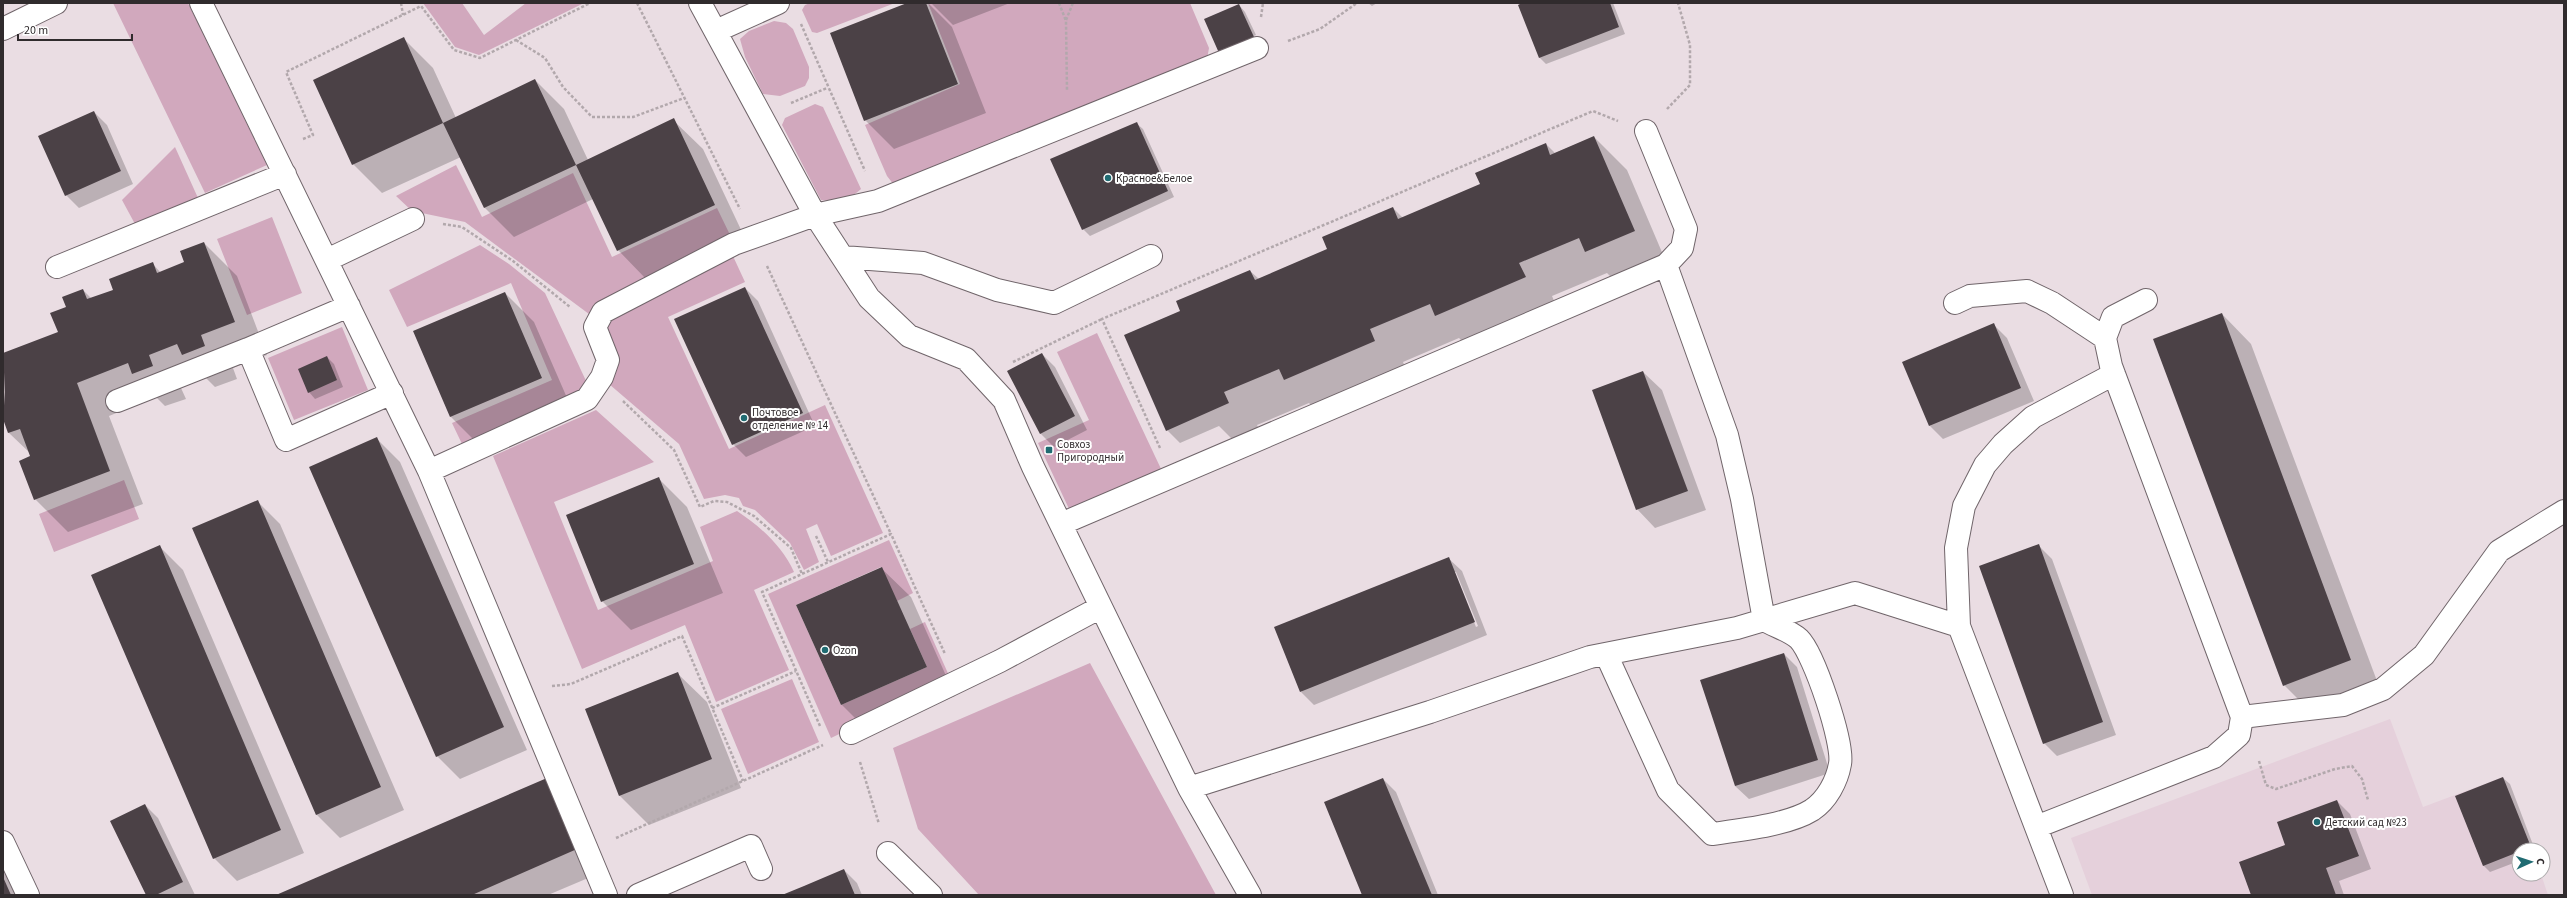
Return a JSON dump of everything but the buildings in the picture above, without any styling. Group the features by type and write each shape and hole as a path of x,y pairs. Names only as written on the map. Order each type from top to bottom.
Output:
{"street":[{"path":"3,29 56,3"},
{"path":"201,3 429,471 589,851 606,895"},
{"path":"700,3 815,214 869,298 909,336 966,359 1004,400 1061,524 1189,788 1250,895"},
{"path":"716,31 778,3"},
{"path":"429,471 587,399 599,382 608,360 595,327 603,312 734,244 815,214 878,201 1257,48"},
{"path":"1061,524 1666,265 1682,248 1686,229 1646,131"},
{"path":"57,267 285,174"},
{"path":"327,260 413,219"},
{"path":"843,257 923,263 997,290 1054,303 1151,256"},
{"path":"1666,265 1727,435 1742,499 1764,620"},
{"path":"1955,303 1970,296 2027,291 2052,303 2105,338"},
{"path":"2036,827 2214,757 2239,735 2242,717 2114,374 2105,338 2113,318 2146,300"},
{"path":"117,401 248,349 349,306"},
{"path":"248,349 286,440 392,393"},
{"path":"2062,895 1959,626 1956,548 1964,506 1985,465 2003,444 2033,417 2114,374"},
{"path":"2242,717 2343,704 2383,689 2424,655 2499,551 2564,511"},
{"path":"1189,788 1430,712 1590,657 1737,628 1855,593 1959,626"},
{"path":"851,733 957,682 1102,607"},
{"path":"1606,654 1668,790 1712,834 1768,826 1812,810 1832,788 1841,763 1833,719 1812,660 1798,638 1764,620"},
{"path":"3,842 28,895"},
{"path":"638,895 751,846 762,869"},
{"path":"888,853 931,895"}],"path":[{"path":"400,3 403,15"},
{"path":"274,152 313,135 286,72 421,6 454,50 480,58 590,3"},
{"path":"637,3 754,237 891,534 957,682"},
{"path":"1059,3 1066,20 1067,124"},
{"path":"1066,20 1073,3"},
{"path":"1257,48 1288,41 1320,29 1357,3"},
{"path":"983,377 1102,319 1593,111 1646,131 1690,85 1690,45 1678,3"},
{"path":"798,17 827,88 878,201"},
{"path":"516,40 545,58 564,87 592,117 633,117 684,98"},
{"path":"762,115 827,88"},
{"path":"413,219 462,227 513,261 595,327"},
{"path":"1102,319 1172,476"},
{"path":"599,382 635,410 674,450 700,507 714,501 727,502 754,516 791,548 802,574"},
{"path":"828,743 762,592 891,534"},
{"path":"816,536 828,562"},
{"path":"520,688 571,684 682,636 743,781"},
{"path":"712,708 796,671"},
{"path":"2242,717 2266,785 2276,789 2335,769 2352,766 2362,779 2368,800"},
{"path":"589,851 851,733 888,853"}],"shaded area":[{"path":"113,3 188,3 267,165 205,193"},
{"path":"423,3 462,3 484,35 526,3 584,3 479,55 455,47"},
{"path":"810,3 895,3 817,33 812,32 802,10 805,5"},
{"path":"928,3 1190,3 1209,48 1207,59 894,185 887,176 865,125 960,84"},
{"path":"774,21 786,23 793,29 809,67 809,78 805,86 780,96 763,94 745,57 740,39 749,31"},
{"path":"815,104 823,107 861,189 848,197 832,201 821,200 782,125 785,118"},
{"path":"175,147 198,198 135,224 122,200"},
{"path":"456,165 482,217 573,173 612,257 717,208 732,239 589,314 465,222 412,211 396,196"},
{"path":"272,217 302,293 247,315 217,239"},
{"path":"480,245 509,264 545,293 587,383 579,392 462,444 452,423 552,380 511,283 407,327 389,290"},
{"path":"732,254 745,282 668,317 729,449 825,405 883,533 831,556 817,524 806,529 819,562 804,570 790,543 755,510 743,506 739,498 725,495 704,499 679,444 609,384 606,331 610,320"},
{"path":"342,327 368,390 294,420 268,358"},
{"path":"1097,333 1162,471 1071,513 1038,443 1089,420 1057,352"},
{"path":"596,410 654,462 554,502 598,610 713,561 700,527 737,511 762,530 777,545 794,572 754,590 789,670 716,702 685,625 582,669 493,456"},
{"path":"124,480 139,519 54,552 39,514"},
{"path":"889,540 913,593 897,601 881,567 796,605 841,705 927,667 910,629 925,622 951,680 831,738 768,594"},
{"path":"1090,663 1216,895 979,895 918,829 893,748"},
{"path":"792,679 819,742 748,774 721,709"},
{"name":"Детский сад №23","path":"2390,719 2423,807 2503,777 2529,842 2511,842 2511,882 2544,882 2548,895 2092,895 2071,838"}],"place":[{"name":"Красное&Белое","path":"1108,178"},
{"name":"Почтовое отделение № 14","path":"744,418"},
{"name":"Совхоз Пригородный","path":"1049,450"},
{"name":"Ozon","path":"825,650"},
{"name":"Детский сад №23","path":"2317,822"}]}
